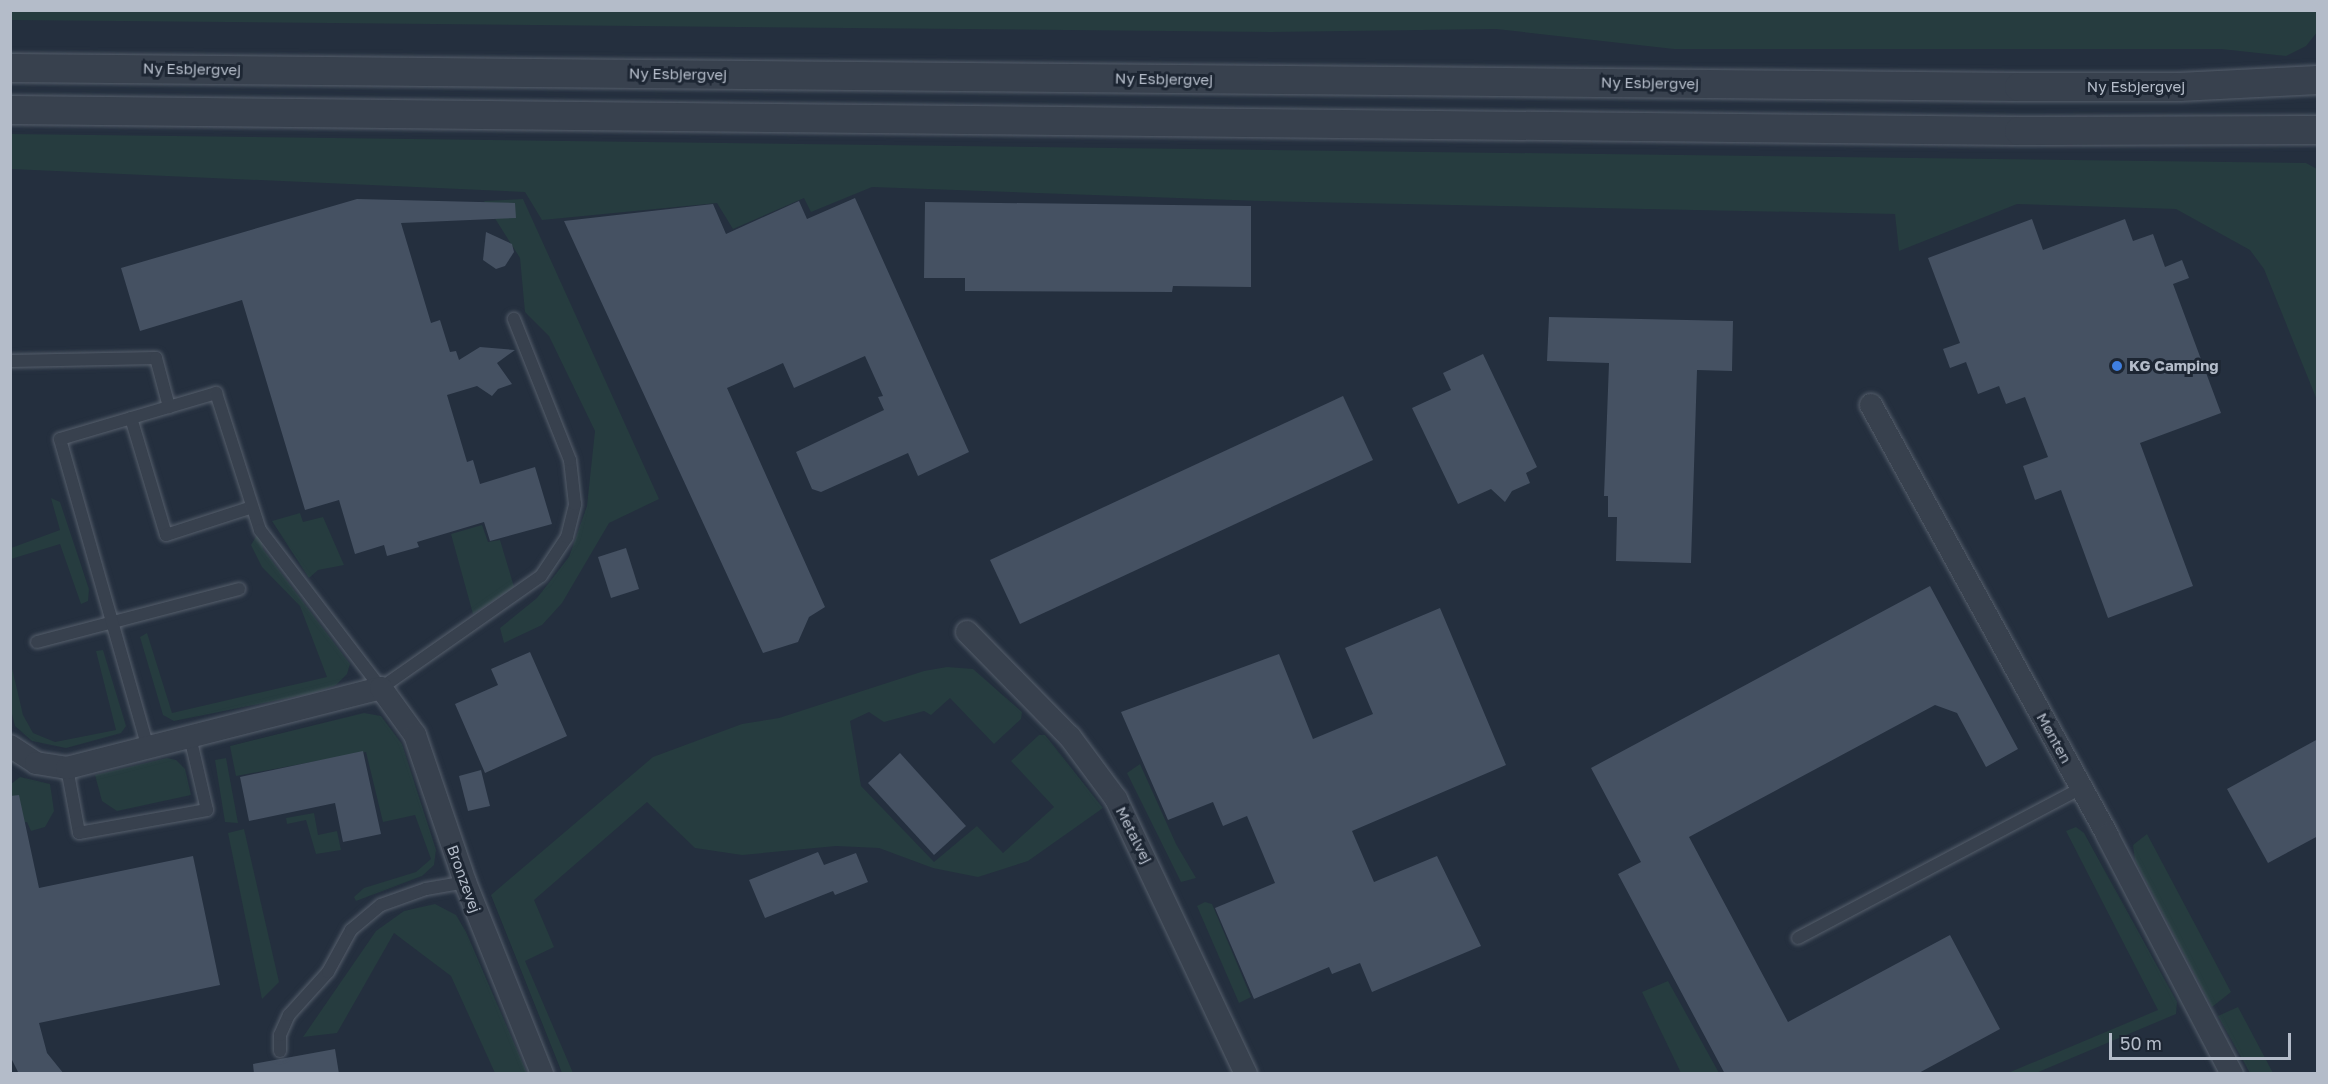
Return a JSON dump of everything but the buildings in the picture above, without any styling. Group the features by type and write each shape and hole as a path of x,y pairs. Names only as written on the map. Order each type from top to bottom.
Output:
{"street":[{"name":"Ny Esbjergvej","path":"10,68 2019,87 2179,87 2318,80"},
{"path":"10,110 2007,131 2318,130"},
{"name":"Mønten","path":"1871,405 2081,788 2232,1074"},
{"name":"Metalvej","path":"967,632 1070,736 1116,799 1246,1074"},
{"path":"10,746 36,763 67,768 381,688"},
{"name":"Bronzevej","path":"381,688 415,735 465,882 542,1074"}],"lane":[{"path":"381,688 541,576 567,537 575,504 570,460 513,318"},
{"path":"10,361 156,358 169,407 60,439 148,748"},
{"name":"Bronzevej","path":"169,407 216,393 261,530 281,560 381,688"},
{"path":"130,418 166,535 252,507"},
{"path":"37,642 239,589"},
{"path":"67,768 79,833 207,810 189,737"},
{"path":"1798,938 2081,788"},
{"path":"280,1051 280,1035 289,1015 328,972 351,930 381,905 426,889 465,882"}],"green space":[{"path":"11,10 2317,10 2318,31 2306,46 2286,56 2221,49 1674,49 1496,29 1271,32 11,20"},
{"path":"11,134 2306,163 2317,169 2317,400 2264,269 2250,250 2176,209 2017,204 1899,251 1895,214 1261,201 872,187 811,212 804,198 733,229 717,203 542,220 525,192 11,169"},
{"path":"523,199 659,499 609,523 562,603 542,625 504,643 500,628 537,598 569,557 587,506 595,431 549,336 525,312 520,258 484,201"},
{"path":"51,498 60,502 89,589 88,601 81,604 60,544 11,559 11,548 60,530"},
{"path":"300,513 303,522 323,517 344,565 318,570 309,578 272,521"},
{"path":"482,525 488,542 500,540 514,587 473,614 451,534"},
{"path":"260,530 263,549 350,664 347,674 336,685 313,693 174,721 163,715 140,637 147,633 172,713 327,677 300,606 262,567 251,545"},
{"path":"103,650 126,726 121,733 66,748 32,741 15,726 11,710 11,664 23,715 33,733 55,742 116,730 96,651"},
{"path":"947,667 973,669 1022,712 1021,719 994,744 950,698 931,715 924,711 884,722 869,712 850,721 861,786 934,862 977,826 1003,853 1054,807 1011,761 1039,735 1045,735 1103,808 1028,861 978,877 933,868 879,848 836,846 742,855 695,848 647,802 534,900 554,947 525,961 573,1073 562,1073 491,895 653,757 742,724 779,718 924,671"},
{"path":"364,713 381,716 402,744 436,850 434,865 422,876 356,901 354,897 364,888 416,872 431,859 415,815 383,822 366,752 236,776 230,746"},
{"path":"167,758 176,760 185,769 191,795 117,811 102,801 95,775"},
{"path":"226,758 238,823 225,822 215,760"},
{"path":"1140,764 1176,844 1196,878 1181,882 1127,773"},
{"path":"20,777 50,784 54,811 45,827 31,831 27,822 11,824 11,784"},
{"path":"314,813 318,835 337,831 341,850 316,854 306,820 287,824 286,818"},
{"path":"2076,827 2084,833 2177,1002 2176,1014 2036,1073 2008,1073 2158,1010 2066,831"},
{"path":"244,829 279,982 262,999 228,833"},
{"path":"2147,834 2231,992 2212,1007 2135,860 2133,845"},
{"path":"1205,902 1212,904 1251,997 1239,1003 1197,906"},
{"path":"435,904 456,915 466,932 527,1073 495,1073 451,976 394,933 337,1033 303,1037 376,931 404,911"},
{"path":"1668,981 1719,1073 1681,1073 1642,992"},
{"path":"2238,1007 2273,1073 2250,1073 2218,1016"}],"place":[{"name":"KG Camping","path":"2117,366"}]}
